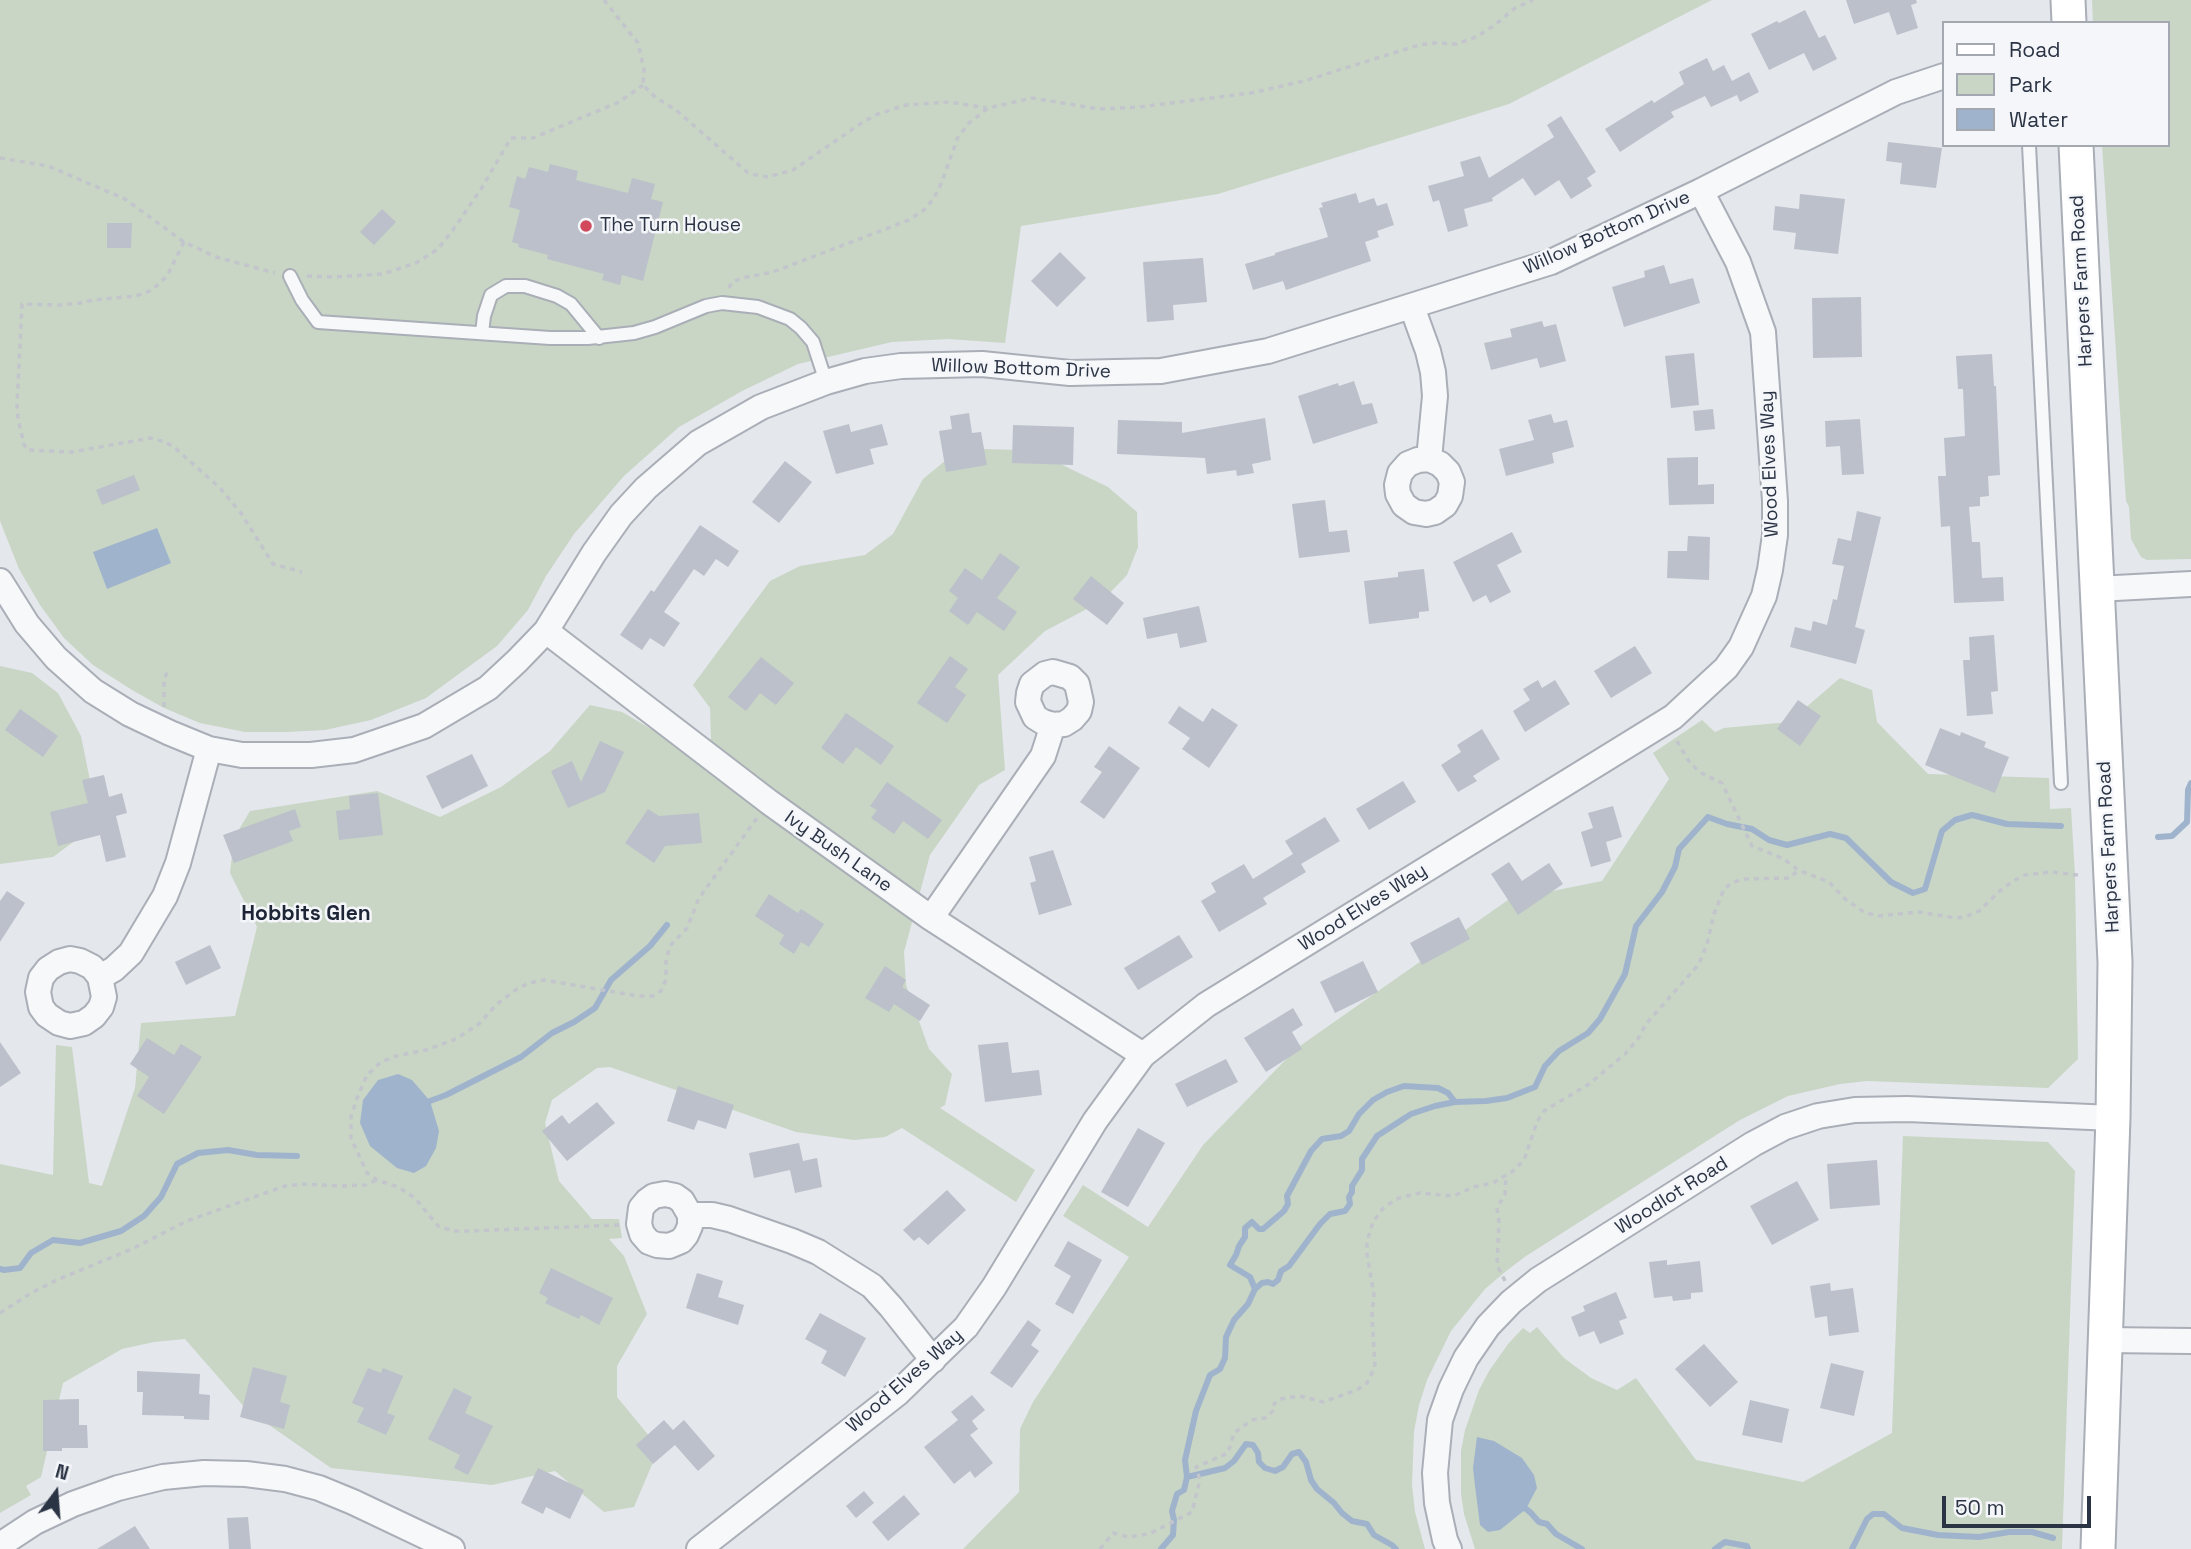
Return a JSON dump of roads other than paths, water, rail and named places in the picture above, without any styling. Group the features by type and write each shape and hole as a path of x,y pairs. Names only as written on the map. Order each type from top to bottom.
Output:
{"main road":[{"path":"2068,0 2069,21"},
{"name":"Harpers Farm Road","path":"2076,147 2115,962 2113,1118 2098,1549"}],"street":[{"name":"Willow Bottom Drive","path":"0,581 27,624 56,658 93,691 157,727 209,749 242,755 311,755 354,750 424,726 488,688 546,631 621,514 646,488 698,443 761,407 826,382 865,372 937,364 982,364 1070,373 1161,370 1268,351 1551,262 1701,191 1896,92 1942,77"},
{"name":"Wood Elves Way","path":"699,1549 898,1393 966,1328 995,1287 1095,1121 1143,1055 1206,1005 1666,721 1726,668 1741,647 1764,596 1775,535 1774,488 1763,332 1738,262 1701,191"},
{"path":"1412,307 1429,351 1433,372 1435,396 1429,459"},
{"path":"2097,589 2191,584"},
{"name":"Ivy Bush Lane","path":"546,631 769,803 931,918 1143,1055"},
{"path":"931,918 1043,756 1053,725"},
{"path":"100,977 114,969 131,953 165,896 190,824 209,749"},
{"name":"Woodlot Road","path":"1449,1549 1437,1503 1435,1473 1440,1420 1466,1358 1488,1326 1513,1300 1538,1280 1753,1144 1786,1127 1818,1116 1855,1110 1906,1109 2113,1118"},
{"path":"665,1194 682,1201 690,1215 690,1226 686,1235 681,1241 669,1246 649,1242 642,1234 639,1224 641,1208 647,1201 654,1196 665,1194"},
{"path":"690,1215 712,1215 729,1219 792,1241 846,1269 872,1286 933,1360"},
{"path":"2105,1340 2191,1341"},
{"path":"0,1545 35,1522 118,1488 163,1477 204,1473 246,1474 285,1479 319,1488 452,1549"}],"lane":[{"path":"2029,147 2061,783"},
{"path":"290,276 302,300 318,322 550,338 599,338 634,333 722,303 758,307 790,319 813,342 826,382"},
{"path":"482,333 491,295 506,286 525,286 557,296 571,304 599,338"}],"water":[{"path":"157,528 171,563 107,589 93,552"},
{"path":"398,1074 412,1080 430,1101 439,1131 436,1148 426,1166 414,1173 397,1168 370,1146 360,1123 363,1100 378,1080"},
{"path":"1477,1437 1494,1441 1522,1458 1534,1475 1537,1488 1526,1509 1500,1530 1488,1532 1480,1525 1473,1468"}],"waterway":[{"path":"2158,837 2172,836 2187,822 2188,790 2191,783"},
{"path":"1161,1549 1173,1535 1172,1511 1177,1494 1184,1490 1187,1477 1185,1460 1196,1411 1210,1375 1220,1369 1225,1358 1226,1337 1234,1320 1248,1304 1255,1289 1262,1283 1273,1284 1278,1280 1281,1271 1289,1266 1320,1224 1330,1214 1345,1211 1350,1204 1352,1186 1362,1170 1362,1159 1377,1136 1411,1114 1435,1106 1507,1098 1535,1087 1545,1066 1559,1051 1588,1033 1600,1019 1625,974 1636,926 1662,892 1675,867 1679,849 1708,817 1752,829 1769,840 1787,845 1830,834 1846,838 1891,882 1913,893 1925,889 1942,831 1955,820 1972,815 2007,824 2061,826"},
{"path":"422,1104 446,1095 521,1057 552,1033 595,1008 611,980 650,946 667,925"},
{"path":"1255,1289 1250,1277 1230,1265 1245,1237 1245,1228 1252,1222 1259,1229 1263,1229 1284,1211 1288,1204 1287,1196 1311,1151 1322,1139 1341,1136 1349,1131 1359,1114 1373,1100 1404,1086 1438,1088 1448,1093 1455,1102"},
{"path":"0,1269 20,1268 31,1253 53,1240 80,1243 121,1231 144,1216 161,1197 177,1164 198,1153 228,1150 257,1155 297,1156"},
{"path":"1187,1477 1225,1468 1234,1461 1246,1444 1253,1445 1259,1462 1265,1468 1275,1471 1283,1467 1292,1454 1299,1452 1317,1489 1352,1521 1367,1524 1374,1535 1396,1549"},
{"path":"1522,1506 1539,1522 1547,1524 1556,1534 1582,1549"},
{"path":"1852,1549 1867,1519 1873,1514 1884,1514 1902,1528 1938,1535 1979,1537 2009,1532 2032,1532 2053,1538"},
{"path":"1715,1549 1725,1542 1747,1546 1748,1549"}],"place":[{"name":"The Turn House","path":"586,226"}],"district":[{"name":"Hobbits Glen","path":"306,914"}]}
